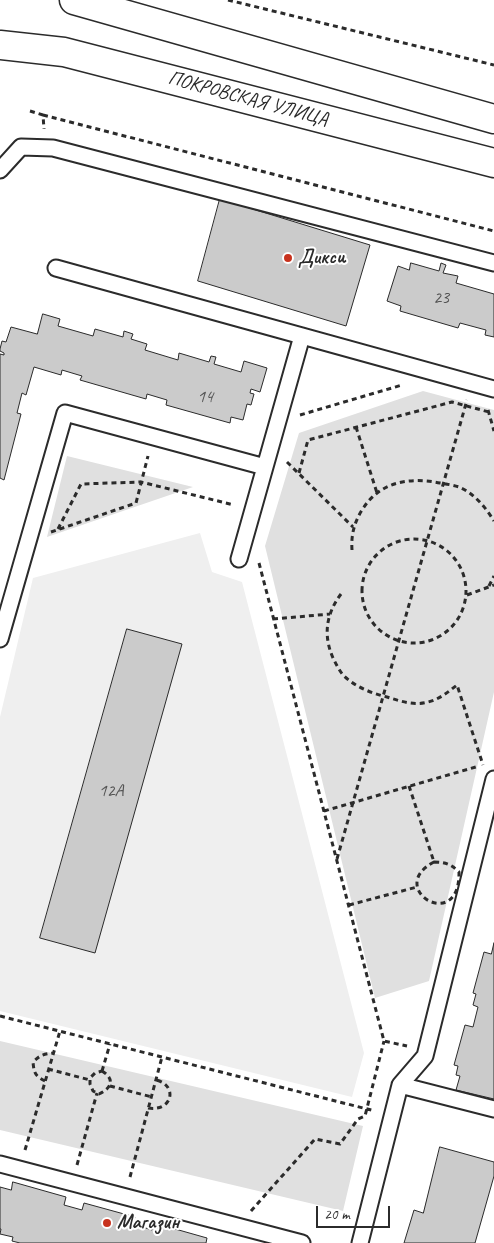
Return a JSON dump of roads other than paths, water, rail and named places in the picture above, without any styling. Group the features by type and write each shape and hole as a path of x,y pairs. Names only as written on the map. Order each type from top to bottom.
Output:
{"main road":[{"path":"74,0 494,119"},
{"name":"ПОКРОВСКАЯ УЛИЦА","path":"0,45 64,52 494,163"}],"lane":[{"path":"0,170 21,147 53,148 494,263"},
{"path":"56,268 494,389"},
{"path":"239,559 302,336"},
{"path":"0,639 65,413 265,467"},
{"path":"360,1243 400,1085 425,1056 427,1051 492,785"},
{"path":"400,1085 494,1109"},
{"path":"0,1164 302,1243"}],"place":[{"name":"Дикси","path":"288,258"},
{"name":"Магазин","path":"107,1223"}]}
